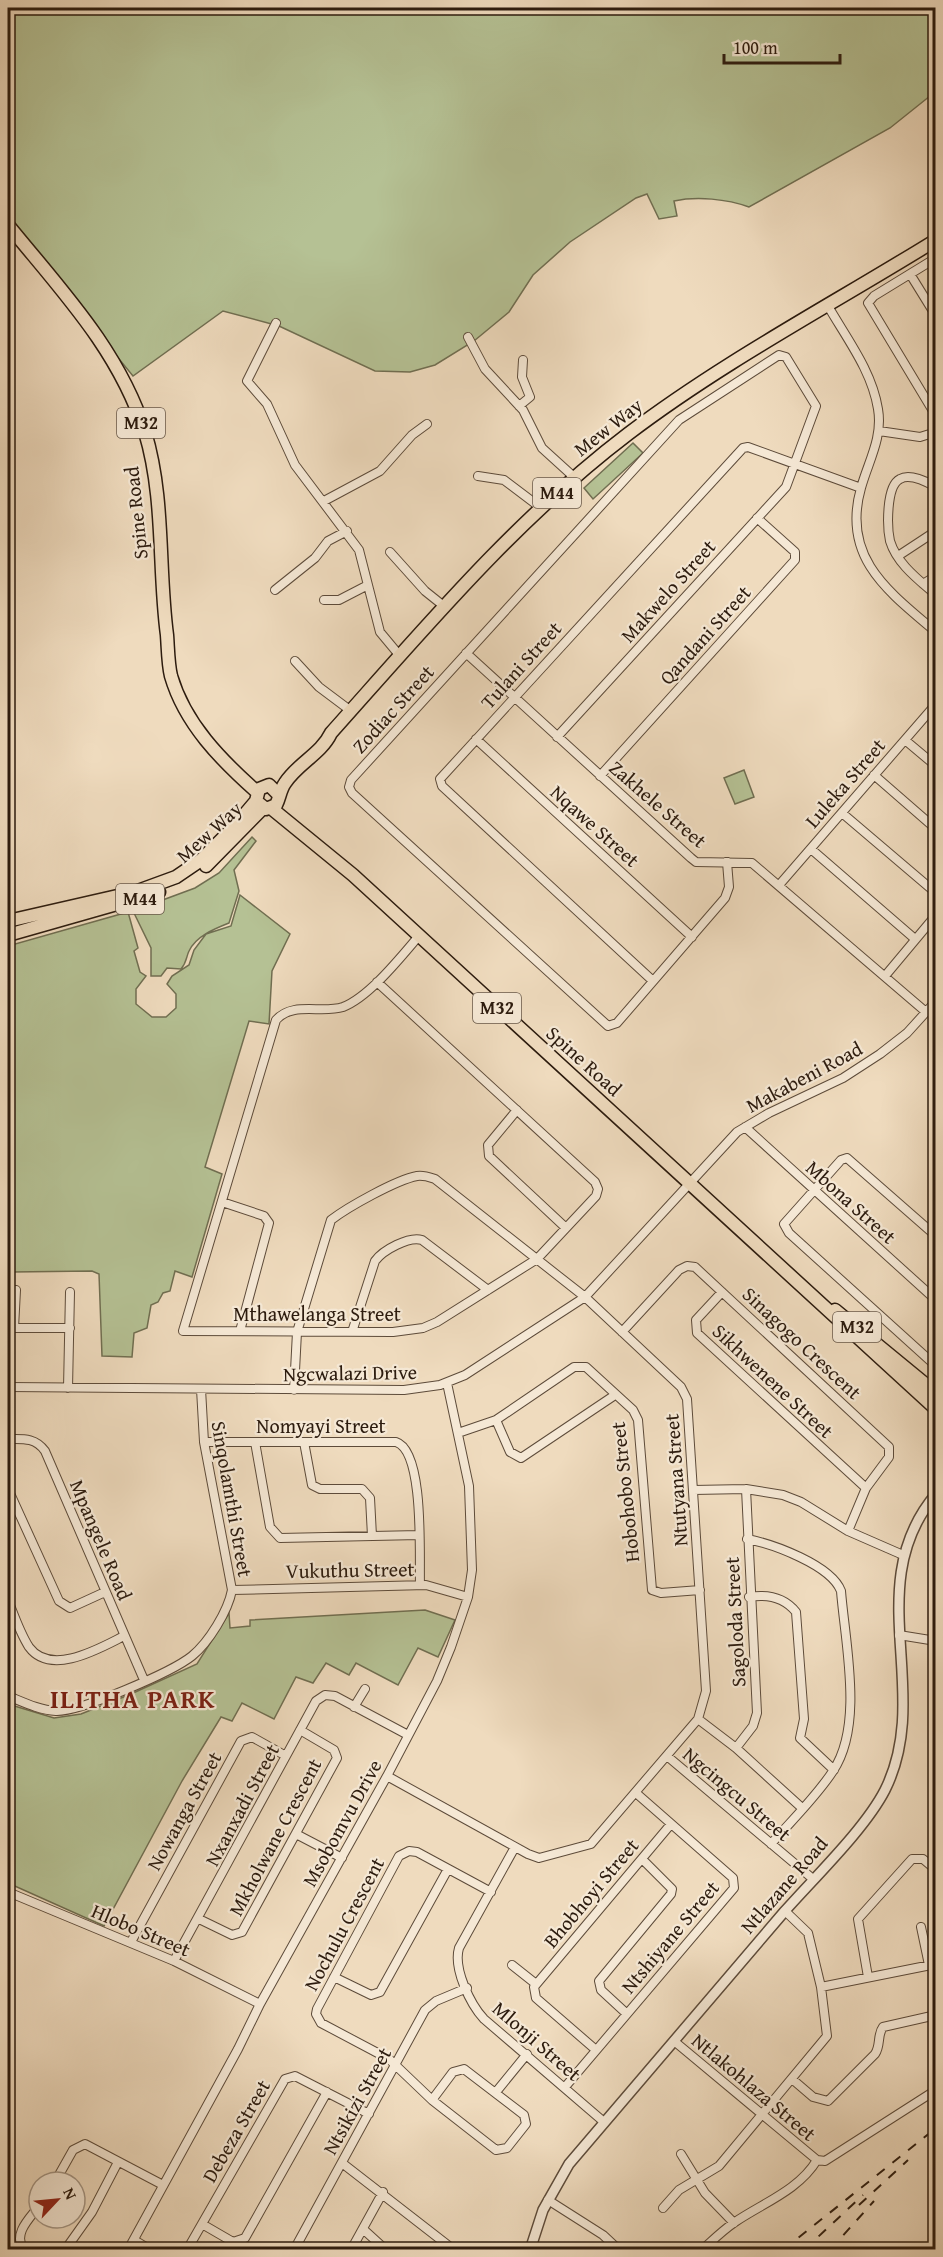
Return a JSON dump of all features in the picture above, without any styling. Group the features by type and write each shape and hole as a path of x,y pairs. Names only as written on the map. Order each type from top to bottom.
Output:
{"main road":[{"name":"Spine Road","path":"8,225 100,338 119,369 137,409 155,479 171,675 183,704 199,732 220,757 268,797 418,937 936,1409"},
{"name":"Mew Way","path":"8,934 145,898 193,876 225,849 298,758 331,733 446,607 541,508 575,478 661,410 936,240"},
{"name":"Mew Way","path":"8,921 135,892 176,876 212,849 268,797"},
{"path":"8,928 23,921 27,916 36,921 73,912 103,909"},
{"name":"Spine Road","path":"789,1275 936,1393"}],"street":[{"path":"936,258 871,298 868,307 936,416"},
{"path":"910,274 936,316"},
{"path":"828,306 870,378 879,410 879,431 861,488 857,511 858,536 872,573 885,589 936,632"},
{"path":"276,323 248,381 267,404 295,465 359,550 380,633 400,656"},
{"path":"468,337 485,369 526,415 542,448 575,478"},
{"name":"Zodiac Street","path":"727,862 729,886 725,898 612,1026 605,1024 350,790 351,780 679,420 781,355 788,358 816,406 795,464"},
{"path":"519,406 530,396 522,377 523,360"},
{"path":"324,501 380,471 412,435 427,424"},
{"path":"879,431 920,436 936,432"},
{"name":"Tulani Street","path":"653,981 442,786 441,777 743,448 748,447 861,488"},
{"name":"Makwelo Street","path":"557,737 786,487 795,464"},
{"path":"478,476 504,480 541,508"},
{"path":"936,487 925,481 905,477 895,483 886,514 891,542 898,556 936,595"},
{"name":"Qandani Street","path":"600,776 795,560 795,552 758,518"},
{"path":"275,590 315,558 328,541 346,531"},
{"path":"898,556 936,531"},
{"path":"390,552 425,591 446,607"},
{"path":"923,584 936,576"},
{"path":"324,600 339,600 369,585"},
{"name":"Zakhele Street","path":"466,653 696,862 752,863 780,884 926,1012"},
{"path":"296,661 319,687 351,711"},
{"name":"Luleka Street","path":"780,884 936,704"},
{"name":"Nqawe Street","path":"476,739 692,937"},
{"path":"905,740 936,766"},
{"path":"874,775 936,829"},
{"path":"842,813 936,893"},
{"path":"810,849 915,939"},
{"path":"885,976 936,915"},
{"path":"380,985 418,937"},
{"name":"Mthawelanga Street","path":"380,985 597,1186 596,1196 537,1259 437,1322 423,1328 393,1332 183,1331 276,1020 288,1011 333,1010 345,1006 380,985"},
{"name":"Makabeni Road","path":"689,1182 720,1147 745,1127 843,1078 880,1054 907,1033 936,1001"},
{"path":"517,1110 488,1145 489,1156 566,1228"},
{"name":"Mbona Street","path":"745,1127 936,1300"},
{"path":"936,1236 850,1158 841,1160 785,1221 786,1231 936,1366"},
{"name":"Ntutyana Street","path":"294,1390 297,1332 331,1220 359,1202 415,1176 435,1179 585,1297 685,1393 706,1690 698,1719 587,1847 539,1858 387,1776"},
{"name":"Ngcwalazi Drive","path":"8,1387 404,1390 447,1383 489,1361 585,1297 689,1182"},
{"path":"222,1202 264,1216 269,1223 240,1331"},
{"path":"352,1332 375,1261 384,1252 413,1239 422,1239 488,1290"},
{"name":"Sinagogo Crescent","path":"622,1332 684,1267 695,1267 891,1450 889,1457 866,1488 848,1531"},
{"path":"16,1290 11,1328 70,1328"},
{"path":"68,1388 70,1292"},
{"name":"Sikhwenene Street","path":"722,1292 696,1320 697,1333 866,1488"},
{"name":"Hobohobo Street","path":"458,1433 496,1420 579,1365 586,1367 633,1410 638,1420 652,1590 661,1593 700,1590"},
{"name":"Msobomvu Drive","path":"129,2250 260,2004 387,1776 437,1681 468,1597 472,1570 469,1486 447,1383"},
{"name":"Sinqolamthi Street","path":"8,1696 32,1706 58,1711 99,1702 194,1654 230,1600 232,1590 204,1442 201,1389"},
{"path":"496,1420 510,1452 521,1458 615,1395"},
{"name":"Mpangele Road","path":"8,1439 30,1439 45,1451 144,1680"},
{"name":"Nomyayi Street","path":"204,1442 396,1442 404,1445 410,1454 418,1496 420,1585"},
{"path":"255,1442 270,1527 275,1535 286,1539 419,1535"},
{"path":"303,1442 312,1485 320,1489 362,1489 368,1492 372,1536"},
{"path":"693,1490 746,1488 783,1495 801,1502 848,1531 903,1555"},
{"name":"Sagoloda Street","path":"736,1748 753,1726 757,1713 749,1597 746,1488"},
{"path":"8,1489 59,1601 70,1608 105,1592"},
{"name":"Ntlazane Road","path":"530,2250 548,2200 569,2164 813,1879 875,1805 884,1790 896,1762 904,1720 898,1583 903,1555 914,1525 936,1494"},
{"path":"747,1539 773,1544 829,1574 838,1583 850,1705 845,1744 834,1770 771,1844"},
{"name":"Vukuthu Street","path":"232,1590 420,1585 468,1597"},
{"path":"749,1597 770,1595 788,1604 796,1612 804,1719 800,1738 834,1770"},
{"path":"8,1600 29,1646 35,1653 51,1660 87,1654 124,1636"},
{"path":"899,1635 936,1641"},
{"path":"354,1707 365,1689"},
{"name":"Nxanxadi Street","path":"174,1961 199,1919 316,1701 325,1695 335,1696 408,1735"},
{"path":"698,1719 736,1748 802,1808"},
{"name":"Mkholwane Crescent","path":"199,1919 232,1935 242,1932 337,1758 334,1750 300,1730"},
{"name":"Nowanga Street","path":"131,1942 241,1741 252,1737 286,1756"},
{"name":"Ngcingcu Street","path":"667,1756 813,1879"},
{"name":"Ntshiyane Street","path":"565,2087 734,1888 733,1878 636,1792"},
{"name":"Bhobhoyi Street","path":"536,1984 671,1824"},
{"path":"296,1834 342,1858"},
{"name":"Mlonji Street","path":"515,1847 458,1952 458,1966 480,2014 604,2122"},
{"name":"Nochulu Crescent","path":"396,2066 317,2019 317,2009 399,1856 409,1851 417,1852 491,1892"},
{"path":"627,2014 601,1990 599,1981 671,1894 672,1889 642,1858"},
{"path":"868,1977 858,1918 912,1859 923,1859 936,1870"},
{"path":"334,1977 371,1995 380,1992 448,1869"},
{"name":"Hlobo Street","path":"8,1892 174,1961 260,2004"},
{"path":"663,2208 679,2190 719,2166 827,2036 821,1987 808,1934 785,1911"},
{"path":"821,1987 932,1964 921,1927"},
{"path":"512,1965 536,1984 534,1991 536,1998 597,2049"},
{"name":"Ntsikizi Street","path":"294,2250 425,2010 436,2001 467,1988"},
{"path":"792,2079 813,2097 828,2101 875,2054 879,2047 879,2032 883,2027 936,2015"},
{"name":"Ntlakohlaza Street","path":"674,2041 817,2160 825,2161 936,2090"},
{"path":"496,2092 527,2054"},
{"path":"396,2066 432,2100 496,2150 501,2151 507,2148 523,2130 525,2119 496,2092 467,2070 460,2068 453,2072 432,2100"},
{"name":"Debeza Street","path":"187,2250 285,2079 295,2076 369,2114"},
{"path":"202,2224 233,2242 245,2238 327,2092"},
{"path":"62,2170 74,2150 80,2145 87,2145 163,2185"},
{"path":"681,2154 696,2179 734,2223"},
{"path":"702,2250 734,2223 799,2182 809,2173 817,2160"},
{"path":"65,2250 92,2212 118,2162"},
{"path":"342,2163 383,2192 454,2250"},
{"path":"351,2250 383,2192"},
{"path":"548,2200 603,2235 619,2250"},
{"path":"24,2250 19,2241 20,2233 27,2223"},
{"path":"363,2229 386,2250"},
{"path":"134,2240 151,2250"}],"green space":[{"path":"8,8 935,8 935,92 890,128 749,207 712,199 683,199 674,201 677,216 659,219 647,194 636,198 570,242 533,275 509,312 474,341 435,365 410,372 375,371 279,326 223,311 133,376 8,224"},
{"path":"633,443 643,453 593,499 584,488"},
{"path":"744,770 754,797 735,804 724,778"},
{"path":"252,837 256,841 234,870 239,891 229,923 196,941 181,969 167,968 161,976 151,976 151,948 133,911 195,888 219,873"},
{"path":"240,895 290,934 272,971 269,1024 249,1021 205,1167 222,1174 192,1277 175,1271 170,1291 163,1293 158,1302 151,1305 147,1328 134,1333 132,1357 102,1356 99,1274 92,1271 12,1272 8,1287 8,946 128,912 138,948 134,951 140,972 146,976 136,989 136,1004 152,1017 166,1017 176,1008 176,994 167,984 172,976 189,965 194,950 206,934 231,926"},
{"path":"425,1610 455,1620 438,1657 418,1648 398,1685 356,1663 349,1675 326,1663 313,1683 296,1677 274,1719 242,1703 232,1721 221,1717 182,1781 104,1926 8,1883 8,1704 54,1718 81,1714 131,1694 197,1664 229,1613 230,1628 250,1626 250,1620"}],"railway":[{"path":"783,2250 931,2132"},
{"path":"859,2205 908,2160"},
{"path":"804,2250 863,2195"},
{"path":"830,2250 874,2201"}],"district":[{"name":"ILITHA PARK","path":"133,1699"}]}
